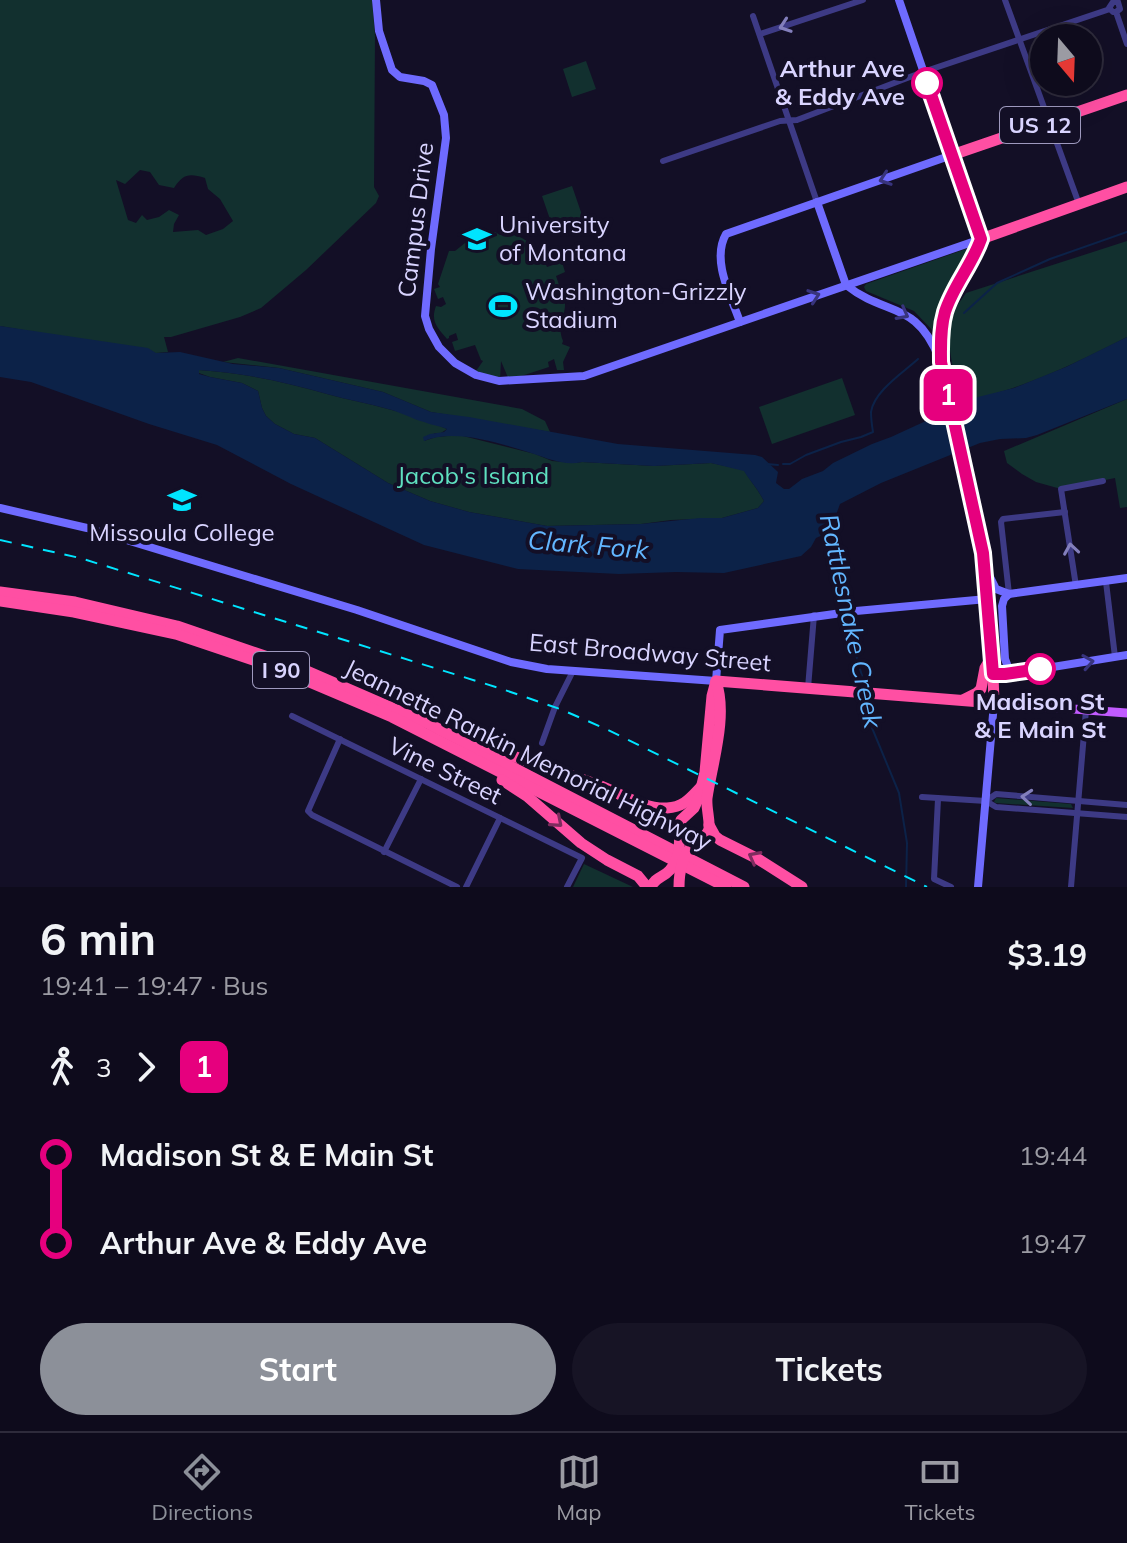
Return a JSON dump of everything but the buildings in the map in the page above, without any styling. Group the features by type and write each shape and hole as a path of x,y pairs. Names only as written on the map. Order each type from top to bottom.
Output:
{"highway":[{"name":"US 12","path":"952,155 1127,95"},
{"path":"952,155 981,239 972,263 948,304 941,332 941,362 986,569 994,703"},
{"path":"981,239 1127,187"},
{"path":"948,304 988,245 1009,229"},
{"name":"I 90","path":"0,592 75,602 108,615"},
{"name":"I 90","path":"0,601 108,615"},
{"name":"Jeannette Rankin Memorial Highway","path":"108,615 177,626 300,668 429,724 658,847 744,887"},
{"name":"Jeannette Rankin Memorial Highway","path":"108,615 274,667 392,717 658,847"},
{"path":"963,700 981,690 985,668 992,656"},
{"path":"447,746 528,797 581,843 638,876 649,887 670,869 680,849 680,823 697,804 716,681"},
{"path":"679,886 681,868 687,854 708,833 707,800 715,762 721,696 716,681"},
{"name":"East Broadway Street","path":"716,681 994,703"},
{"path":"429,724 601,786 664,815 701,813 720,840 758,859 802,887"},
{"path":"637,802 663,808 677,806 692,799 702,786"},
{"path":"680,830 688,839 700,840"},
{"name":"Jeannette Rankin Memorial Highway","path":"703,870 726,887"},
{"path":"663,876 672,878 679,886"}],"main road":[{"name":"East Broadway Street","path":"994,703 1127,713"}],"street":[{"name":"Campus Drive","path":"376,0 379,31 392,70 400,77 432,85 444,115 446,138 425,316 435,341 455,363 476,375 499,381 575,378 740,322"},
{"path":"760,34 863,0"},
{"path":"899,0 952,155"},
{"path":"1005,0 1079,204"},
{"path":"663,161 780,121 793,120 1116,5 1127,44"},
{"path":"753,16 793,120 846,285 856,293 917,321 932,340 941,362"},
{"name":"US 12","path":"817,202 952,155"},
{"path":"817,202 726,234 721,248 722,264 740,322 981,239"},
{"path":"1076,586 1061,489 1103,481"},
{"name":"East Broadway Street","path":"0,508 136,542 357,610 511,662 539,668 716,681"},
{"path":"1009,594 1003,519 1065,512"},
{"path":"986,569 996,589 1009,594 1127,578"},
{"path":"1106,582 1115,657"},
{"path":"1009,594 1002,606 1005,659 1010,669 1022,672"},
{"path":"716,681 720,630 814,615 987,599"},
{"path":"808,688 814,615"},
{"path":"993,674 1127,655"},
{"path":"542,743 573,671"},
{"path":"978,887 994,703"},
{"path":"1071,887 1086,710"},
{"name":"Vine Street","path":"292,716 582,858 567,887"},
{"path":"340,739 308,811 457,887"},
{"path":"384,852 421,779"},
{"path":"986,801 996,794 1127,805"},
{"path":"922,797 986,801 996,807 1127,817"},
{"path":"938,799 934,879 951,887"},
{"path":"466,887 500,818"}],"green space":[{"path":"0,0 372,0 375,36 374,187 379,196 376,203 306,270 261,308 240,317 164,337 168,352 156,353 0,326","holes":["140,170 150,172 159,185 174,188 187,176 205,178 208,189 220,199 233,221 223,229 206,235 198,230 173,232 179,215 169,210 147,220 142,215 136,223 128,220 116,180 125,184"]},
{"path":"586,61 596,89 572,97 563,69"},
{"path":"572,186 583,218 553,228 542,196"},
{"name":"Washington-Grizzly Stadium","path":"495,232 515,235 529,242 547,267 562,262 565,272 556,276 561,291 571,288 575,297 565,301 561,325 562,344 570,347 563,362 564,370 557,370 554,359 548,362 549,367 509,380 501,361 500,380 476,371 483,361 475,345 455,351 452,342 458,340 456,333 447,339 436,324 436,306 446,304 443,297 438,299 434,289 440,287 438,284 449,251"},
{"path":"1127,241 1127,337 1042,377 959,405 949,345 952,313 966,293"},
{"path":"966,249 970,253 946,295 934,332 914,311 866,291 864,287 866,284"},
{"name":"Jacob's Island","path":"238,358 522,409 545,421 550,432 431,412 383,392 279,368 223,362"},
{"name":"Jacob's Island","path":"199,370 296,386 396,411 447,429 424,441 459,435 552,461 654,466 711,463 744,470 764,501 758,508 722,518 641,524 547,526 469,512 430,501 388,483 315,438 294,434 266,416 258,391 242,383 210,377 199,373"},
{"path":"842,378 855,415 772,444 759,407"},
{"path":"1127,399 1127,507 1120,508 1115,478 1061,489 1036,482 1007,463 1004,451"},
{"path":"996,798 1071,804 1073,808 996,803"},
{"path":"584,864 633,887 573,887"}],"water":[{"name":"Clark Fork","path":"0,326 148,348 156,353 180,352 233,364 279,368 383,392 431,412 618,444 755,455 762,457 778,472 776,483 789,489 802,479 872,444 978,397 1014,388 1066,367 1127,337 1127,399 1037,435 980,443 881,483 840,504 836,515 838,529 830,540 825,534 816,538 801,556 724,573 619,574 518,569 424,545 291,484 217,445 31,382 0,377","holes":["199,370 296,386 393,410 447,429 423,437 424,441 450,436 479,439 569,463 654,466 711,463 744,471 764,501 758,508 722,518 641,524 547,526 469,512 430,501 388,483 315,438 294,434 266,416 258,391 242,383 199,374"]}],"pier":[{"path":"958,401 969,452 953,458 942,409"}],"waterway":[{"path":"964,313 997,283 1050,259 1127,232"},
{"path":"783,464 873,432 873,404 890,382 918,359"},
{"path":"767,464 778,465"},
{"name":"Rattlesnake Creek","path":"830,538 834,565 840,571 849,611"},
{"name":"Rattlesnake Creek","path":"850,617 866,689"},
{"name":"Rattlesnake Creek","path":"867,699 870,723 899,793 907,843 906,887"}],"railway":[{"path":"0,540 80,558 560,709 927,887"}],"bus line":[{"name":"1","path":"927,83 981,239 972,263 944,315 941,362 986,569 993,674 1040,669"}],"place":[{"name":"Arthur Ave & Eddy Ave","path":"927,83"},
{"name":"University of Montana","path":"477,239"},
{"name":"Washington-Grizzly Stadium","path":"503,306"},
{"name":"Missoula College","path":"182,500"},
{"name":"Madison St & E Main St","path":"1040,669"}]}
